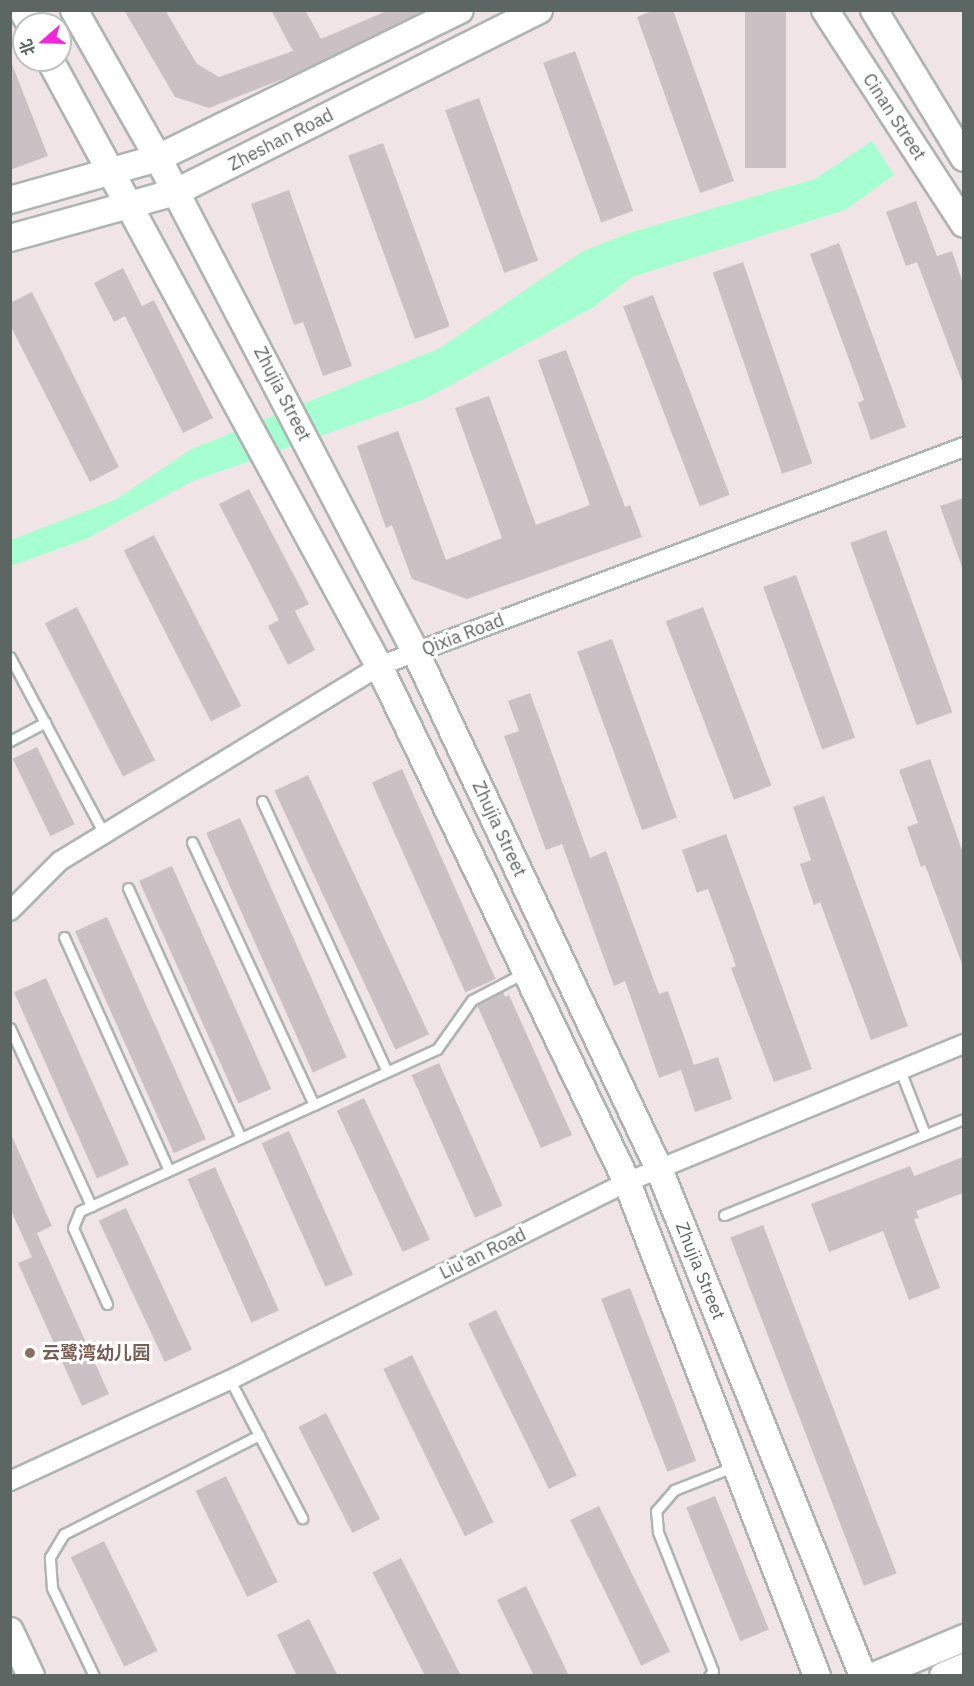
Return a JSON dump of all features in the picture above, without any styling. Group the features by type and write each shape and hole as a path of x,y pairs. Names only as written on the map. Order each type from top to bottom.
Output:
{"street":[{"name":"Zhujia Street","path":"74,10 158,158 416,652 659,1169 863,1676"},
{"name":"Zheshan Road","path":"10,200 158,158 459,10"},
{"name":"Zheshan Road","path":"10,238 176,192 539,10"},
{"name":"Cinan Street","path":"825,10 963,224"},
{"name":"Cinan Street","path":"874,10 963,158"},
{"name":"Zhujia Street","path":"57,72 112,170 379,666 627,1182 817,1676"},
{"name":"Qixia Road","path":"10,911 60,861 379,666 963,447"},
{"name":"Liu'an Road","path":"10,1481 230,1380 627,1182 963,1044"},
{"path":"10,1631 31,1676"},
{"path":"874,1676 963,1638"},
{"path":"943,1676 963,1667"}],"lane":[{"path":"10,657 104,834"},
{"path":"10,741 45,722"},
{"path":"262,801 387,1072"},
{"path":"192,842 314,1105"},
{"path":"128,888 242,1138"},
{"path":"64,937 169,1171"},
{"path":"107,1304 73,1228 80,1211 437,1049 472,1000 526,972"},
{"path":"10,1028 91,1206"},
{"path":"900,1070 925,1134"},
{"path":"724,1215 963,1119"},
{"path":"230,1380 302,1518"},
{"path":"94,1676 52,1588 50,1557 64,1534 259,1435"},
{"path":"709,1676 713,1671 658,1532 656,1511 674,1490 737,1466"}],"shaded area":[{"path":"872,141 894,175 845,210 632,277 594,307 425,399 193,481 86,539 11,566 11,540 117,499 192,449 440,348 583,251 632,232 815,179"}],"building":[{"path":"124,10 165,10 197,64 219,77 293,51 271,10 305,10 321,39 389,10 425,10 298,73 209,108 175,97"},
{"path":"654,10 673,10 734,181 700,193 637,17"},
{"path":"745,10 786,10 786,168 745,168"},
{"path":"575,51 633,211 601,222 543,63"},
{"path":"10,59 12,72 15,72 48,156 10,170"},
{"path":"479,98 538,261 504,273 445,110"},
{"path":"383,143 450,326 415,339 348,156"},
{"path":"289,190 352,366 323,376 303,322 294,325 251,204"},
{"path":"916,201 937,256 952,251 963,283 963,384 917,262 906,266 886,212"},
{"path":"839,243 906,427 871,440 858,403 864,400 810,254"},
{"path":"743,262 812,463 782,474 713,272"},
{"path":"123,268 142,306 154,300 213,418 183,433 125,316 114,322 94,283"},
{"path":"32,292 119,467 90,482 10,325 10,303"},
{"path":"653,295 730,495 700,506 623,306"},
{"path":"566,350 625,507 630,505 642,537 467,599 412,579 392,525 386,528 357,446 398,431 446,560 502,538 455,408 489,396 536,525 590,505 538,360"},
{"path":"249,489 309,604 295,611 315,650 288,665 268,626 279,620 219,504"},
{"path":"963,498 963,567 962,567 940,506"},
{"path":"886,530 952,712 917,725 850,543"},
{"path":"154,535 241,706 211,722 124,550"},
{"path":"796,575 855,738 822,750 763,587"},
{"path":"77,607 155,760 123,777 45,623"},
{"path":"703,607 771,785 734,800 666,621"},
{"path":"612,639 677,818 642,830 577,652"},
{"path":"530,693 590,858 606,851 659,994 668,991 694,1065 718,1057 732,1099 695,1112 681,1070 659,1078 625,981 614,986 562,844 546,850 504,736 519,731 508,701"},
{"path":"37,747 75,824 50,836 13,759"},
{"path":"930,759 963,853 962,964 925,865 921,867 907,827 918,823 899,770"},
{"path":"402,769 496,979 465,993 372,782"},
{"path":"308,775 429,1034 395,1050 274,791"},
{"path":"824,796 908,1026 871,1040 820,902 814,905 800,864 811,860 793,807"},
{"path":"240,818 347,1057 313,1072 206,833"},
{"path":"726,834 812,1069 774,1082 731,968 736,966 708,889 697,893 682,850"},
{"path":"172,866 271,1089 238,1104 139,881"},
{"path":"107,917 206,1139 174,1153 75,931"},
{"path":"46,978 129,1164 97,1179 14,992"},
{"path":"503,991 505,997 509,995 572,1135 541,1148 477,1005"},
{"path":"439,1063 502,1206 475,1218 412,1075"},
{"path":"364,1098 430,1239 403,1252 337,1111"},
{"path":"289,1131 353,1274 325,1287 262,1143"},
{"path":"10,1132 52,1226 37,1233 109,1394 82,1406 18,1263 32,1257 10,1208"},
{"path":"963,1157 963,1193 916,1211 919,1218 914,1219 940,1288 909,1300 883,1231 829,1252 811,1204 910,1166 914,1176"},
{"path":"215,1167 279,1310 251,1323 188,1179"},
{"path":"126,1208 192,1349 165,1362 99,1221"},
{"path":"763,1225 897,1573 864,1586 730,1238"},
{"path":"630,1288 696,1461 667,1472 601,1299"},
{"path":"496,1310 577,1475 549,1489 468,1324"},
{"path":"412,1355 494,1522 465,1536 383,1369"},
{"path":"326,1413 380,1519 352,1533 298,1427"},
{"path":"226,1476 278,1582 247,1597 195,1491"},
{"path":"715,1496 769,1630 740,1641 686,1508"},
{"path":"599,1506 670,1652 641,1666 570,1520"},
{"path":"104,1541 157,1651 124,1667 71,1557"},
{"path":"401,1558 461,1676 425,1676 372,1573"},
{"path":"526,1586 569,1676 534,1676 497,1600"},
{"path":"309,1619 338,1676 297,1676 277,1635"}],"place":[{"name":"云鹭湾幼儿园","path":"30,1353"}]}
